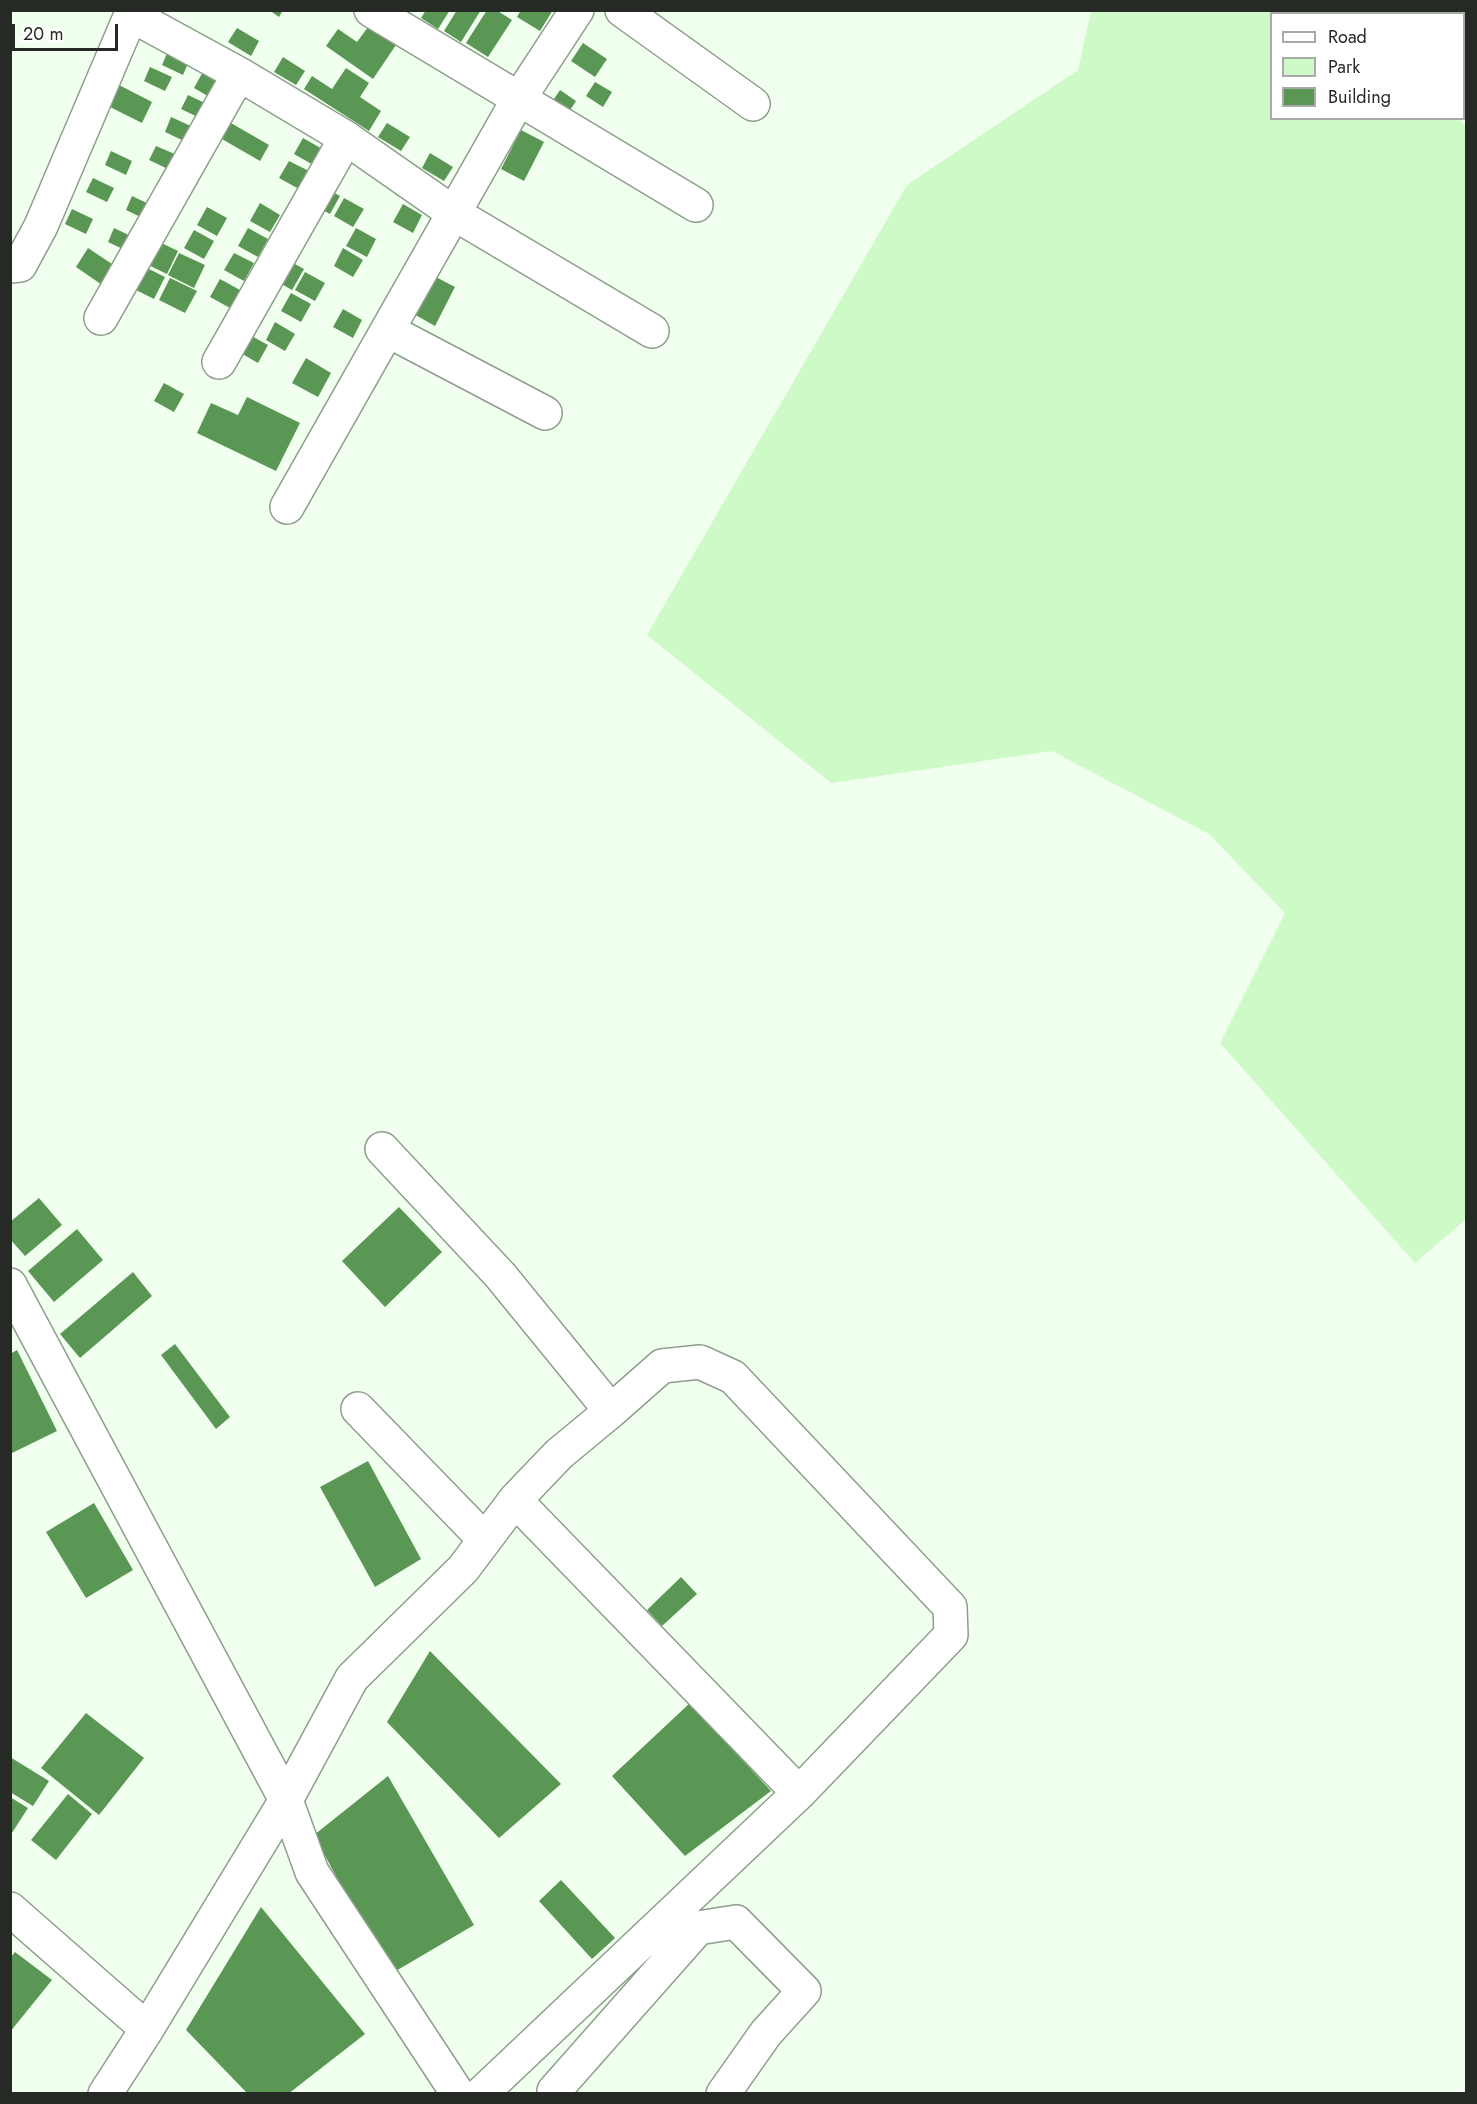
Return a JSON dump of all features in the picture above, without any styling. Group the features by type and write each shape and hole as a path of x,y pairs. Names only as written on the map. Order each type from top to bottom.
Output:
{"street":[{"path":"371,10 696,205"},
{"path":"287,507 389,331 518,100 578,10"},
{"path":"621,10 753,104"},
{"path":"10,266 20,265 40,226 132,13 346,138 455,214 652,331"},
{"path":"101,318 239,74"},
{"path":"219,362 346,138"},
{"path":"389,331 545,413"},
{"path":"382,1149 500,1275 611,1411"},
{"path":"10,1285 286,1800 312,1872 458,2094"},
{"path":"105,2094 286,1800 352,1678 463,1569 515,1500 559,1454 662,1366 700,1362 733,1377 950,1607 951,1635 799,1792 481,2094"},
{"path":"358,1409 485,1540"},
{"path":"515,1500 799,1792"},
{"path":"10,1909 147,2029"},
{"path":"517,2059 553,2092 699,1928 736,1922 804,1991 766,2033 723,2094"}],"green space":[{"path":"1091,11 1356,12 1270,12 1270,120 1460,120 1466,127 1466,1219 1415,1263 1220,1043 1285,913 1209,834 1052,751 831,783 647,635 907,185 1078,70"}],"shaded area":[{"path":"1404,11 1466,11 1466,99 1465,12"}],"building":[{"path":"269,10 283,10 279,17"},
{"path":"426,10 450,10 438,29 421,18"},
{"path":"457,10 481,10 461,42 444,31"},
{"path":"487,10 496,10 512,20 488,57 466,43"},
{"path":"521,10 553,10 540,31 517,17"},
{"path":"371,23 398,42 373,79 326,46 338,29 357,42"},
{"path":"237,28 259,41 251,56 228,42"},
{"path":"583,43 607,59 595,77 571,61"},
{"path":"168,51 189,61 183,75 162,65"},
{"path":"283,57 305,71 296,85 274,72"},
{"path":"150,67 172,77 165,91 144,81"},
{"path":"205,68 230,83 218,102 194,88"},
{"path":"346,68 369,83 360,97 381,111 369,131 304,89 312,76 332,89"},
{"path":"595,82 612,92 603,107 586,96"},
{"path":"119,85 152,102 142,123 108,106"},
{"path":"560,90 576,101 567,115 550,105"},
{"path":"188,95 209,105 202,119 181,109"},
{"path":"171,117 193,127 186,142 165,132"},
{"path":"224,119 269,145 260,161 215,135"},
{"path":"387,123 410,137 401,151 378,137"},
{"path":"521,130 544,142 524,181 501,169"},
{"path":"303,138 324,150 315,166 294,154"},
{"path":"156,146 177,155 170,170 149,160"},
{"path":"111,151 132,161 126,175 105,165"},
{"path":"430,153 453,167 444,181 422,168"},
{"path":"289,161 309,171 299,189 279,178"},
{"path":"93,178 114,188 107,202 86,192"},
{"path":"320,185 340,196 330,214 310,203"},
{"path":"132,196 153,206 147,220 126,210"},
{"path":"344,198 364,209 353,227 334,216"},
{"path":"260,203 280,215 270,232 250,221"},
{"path":"403,204 422,215 413,233 393,222"},
{"path":"207,207 227,218 217,236 197,225"},
{"path":"72,209 93,219 86,234 65,224"},
{"path":"114,228 135,238 129,252 108,242"},
{"path":"248,228 268,239 258,257 238,246"},
{"path":"356,228 376,239 367,257 346,246"},
{"path":"194,230 214,241 204,259 184,248"},
{"path":"151,238 178,251 167,274 140,261"},
{"path":"88,248 118,268 105,287 76,267"},
{"path":"343,248 363,260 353,277 334,266"},
{"path":"179,253 205,265 194,288 168,275"},
{"path":"234,253 254,263 244,281 224,270"},
{"path":"282,257 304,269 292,290 271,278"},
{"path":"139,264 165,277 154,299 128,286"},
{"path":"305,272 325,283 315,301 295,290"},
{"path":"432,275 455,287 435,326 412,313"},
{"path":"170,278 197,291 185,313 159,300"},
{"path":"220,279 240,290 230,308 210,297"},
{"path":"291,293 311,304 301,322 281,311"},
{"path":"343,309 362,320 353,338 333,327"},
{"path":"275,322 295,334 285,351 266,340"},
{"path":"248,334 268,345 258,363 239,352"},
{"path":"306,358 331,373 318,397 292,383"},
{"path":"164,383 184,394 174,412 154,401"},
{"path":"247,397 300,423 276,471 197,433 211,403 238,415"},
{"path":"39,1198 62,1225 25,1256 10,1239 10,1222"},
{"path":"399,1207 442,1252 385,1307 342,1261"},
{"path":"77,1229 103,1260 54,1302 28,1271"},
{"path":"133,1272 152,1296 80,1358 60,1334"},
{"path":"175,1344 230,1417 216,1429 161,1355"},
{"path":"17,1350 57,1431 10,1454 10,1354"},
{"path":"368,1461 421,1559 375,1587 320,1487"},
{"path":"94,1503 133,1570 86,1598 46,1532"},
{"path":"681,1577 697,1594 662,1626 647,1610"},
{"path":"430,1651 561,1784 499,1838 387,1722"},
{"path":"690,1703 771,1791 685,1856 612,1776"},
{"path":"86,1713 144,1758 99,1815 41,1768"},
{"path":"10,1757 49,1781 33,1806 10,1792"},
{"path":"388,1776 474,1925 389,1975 314,1835"},
{"path":"68,1794 92,1814 56,1860 31,1840"},
{"path":"10,1797 28,1808 10,1836"},
{"path":"561,1880 615,1938 592,1959 539,1901"},
{"path":"261,1907 365,2034 288,2094 248,2094 186,2030"},
{"path":"15,1952 52,1980 10,2032 10,1958"}]}
